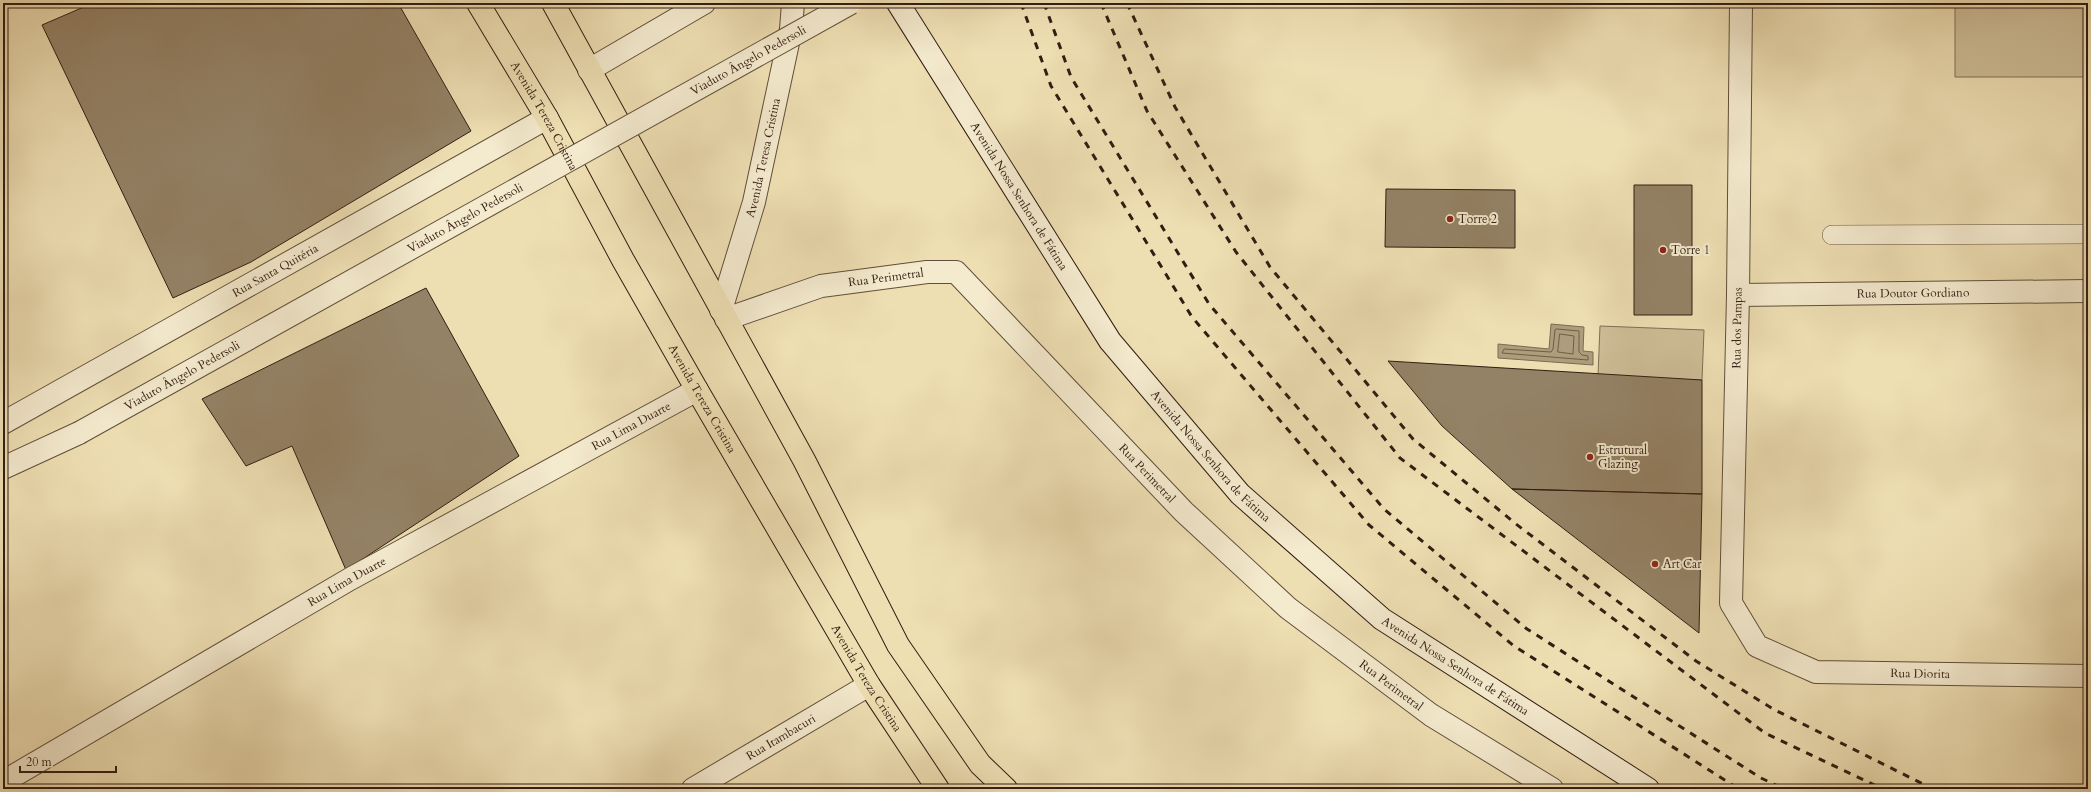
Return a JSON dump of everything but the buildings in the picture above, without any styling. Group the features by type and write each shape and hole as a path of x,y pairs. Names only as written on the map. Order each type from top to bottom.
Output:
{"highway":[{"name":"Avenida Tereza Cristina","path":"478,3 547,118 623,260 869,685 938,789"},
{"path":"553,3 804,460 898,645 980,764 1006,789"}],"street":[{"path":"589,70 704,3"},
{"name":"Avenida Teresa Cristina","path":"723,315 754,202 791,29 793,3"},
{"name":"Viaduto Ângelo Pedersoli","path":"3,468 79,433 851,3"},
{"name":"Avenida Nossa Senhora de Fátima","path":"898,3 1110,341 1240,494 1382,619 1648,789"},
{"name":"Rua dos Pampas","path":"1742,3 1738,295 1731,603 1757,646"},
{"name":"Rua Santa Quitéria","path":"3,423 547,118"},
{"name":"Rua Perimetral","path":"723,315 822,286 926,272 956,272 1184,512 1288,608 1431,715 1552,789"},
{"name":"Rua Doutor Gordiano","path":"1738,295 2088,291"},
{"name":"Rua Lima Duarte","path":"3,782 350,579 697,390"},
{"name":"Rua Diorita","path":"1757,646 1816,672 2088,676"},
{"name":"Rua Itambacuri","path":"693,789 869,685"}],"lane":[{"path":"1832,235 2088,234"}],"shaded area":[{"path":"1955,3 2088,3 2088,77 1955,77"},
{"path":"1600,326 1704,330 1702,380 1598,376"}],"water":[{"path":"1551,324 1584,327 1583,351 1593,352 1593,365 1498,358 1498,344 1549,349"}],"railway":[{"path":"1021,3 1051,86 1192,317 1369,525 1514,646 1739,789"},
{"path":"1044,3 1071,77 1209,304 1384,509 1527,629 1761,778 1784,789"},
{"path":"1101,3 1147,111 1236,252 1400,458 1765,733 1883,789"},
{"path":"1127,3 1175,107 1270,267 1413,439 1516,524 1696,661 1773,709 1933,789"}],"place":[{"name":"Torre 2","path":"1450,219"},
{"name":"Torre 1","path":"1663,250"},
{"name":"Estrutural Glazing","path":"1590,457"},
{"name":"Art Car","path":"1655,564"}]}
